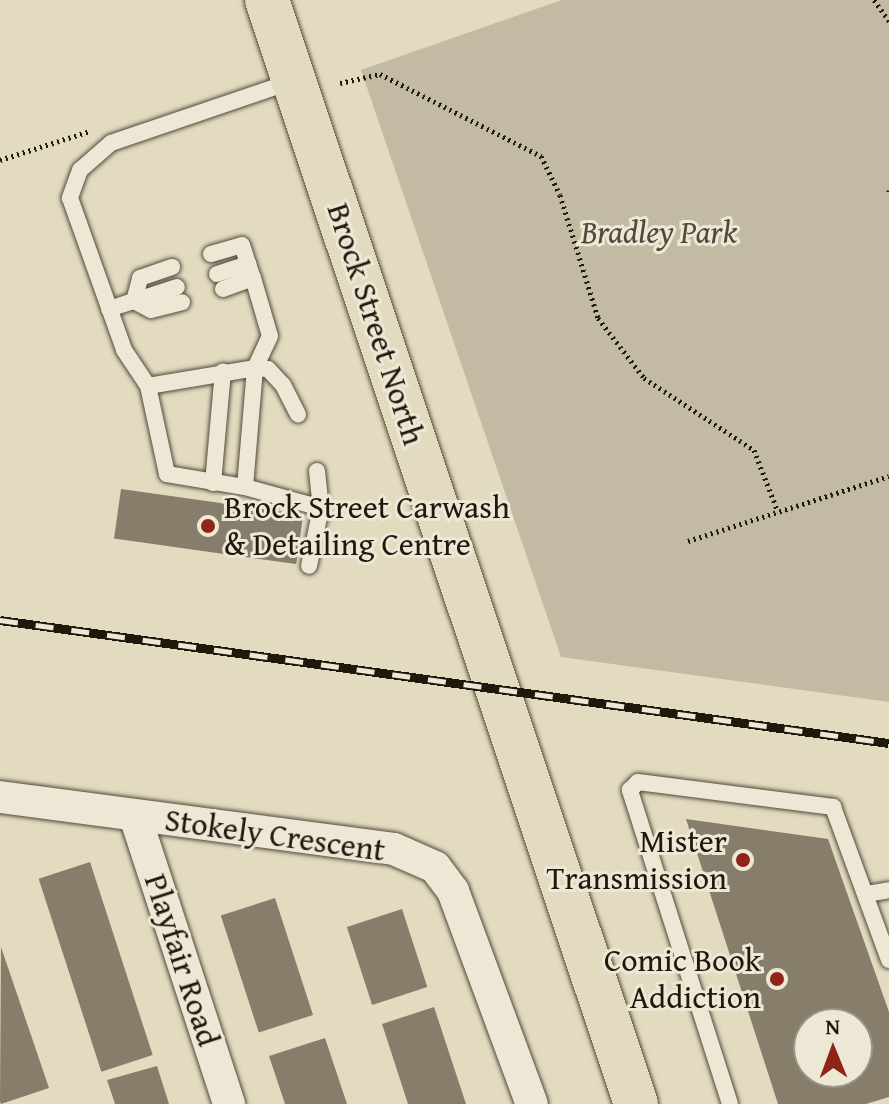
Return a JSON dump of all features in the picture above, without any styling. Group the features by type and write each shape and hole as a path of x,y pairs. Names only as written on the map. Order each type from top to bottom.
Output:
{"main road":[{"name":"Brock Street North","path":"267,0 636,1104"}],"street":[{"name":"Stokely Crescent","path":"0,797 394,849 435,867 453,891 532,1104"},
{"name":"Playfair Road","path":"135,816 229,1104"}],"lane":[{"path":"294,80 111,143 80,170 70,198 124,350 148,386 167,474 245,487 321,508"},
{"path":"211,254 242,245 270,336 255,368 245,487"},
{"path":"134,301 140,278 172,267"},
{"path":"220,282 251,271"},
{"path":"109,309 134,301 180,294"},
{"path":"148,386 223,371 268,369 283,385 298,414"},
{"path":"213,483 223,371"},
{"path":"309,566 321,508 317,471"},
{"path":"730,1104 630,790 638,782 833,807 889,960"},
{"path":"867,894 889,890"}],"path":[{"path":"874,0 889,21"},
{"path":"340,83 380,74 541,156 560,195 598,318 644,378 754,450 778,512"},
{"path":"688,541 889,476"}],"green space":[{"name":"Bradley Park","path":"562,0 889,0 889,702 561,657 361,70"}],"building":[{"name":"Brock Street Carwash & Detailing Centre","path":"121,489 303,515 296,564 114,539"},
{"path":"686,819 828,839 889,1012 889,1097 866,1104 778,1104"},
{"path":"90,862 153,1055 101,1072 39,879"},
{"path":"275,898 313,1015 259,1033 221,916"},
{"path":"402,909 427,987 372,1005 347,927"},
{"path":"1,947 49,1088 1,1104 0,1102"},
{"path":"434,1007 466,1104 408,1104 382,1024"},
{"path":"325,1038 347,1104 285,1104 269,1056"},
{"path":"157,1066 169,1104 115,1104 107,1080"}],"railway":[{"path":"0,620 889,743"}],"place":[{"name":"Brock Street Carwash & Detailing Centre","path":"208,526"},
{"name":"Mister Transmission","path":"743,860"},
{"name":"Comic Book Addiction","path":"777,979"}]}
